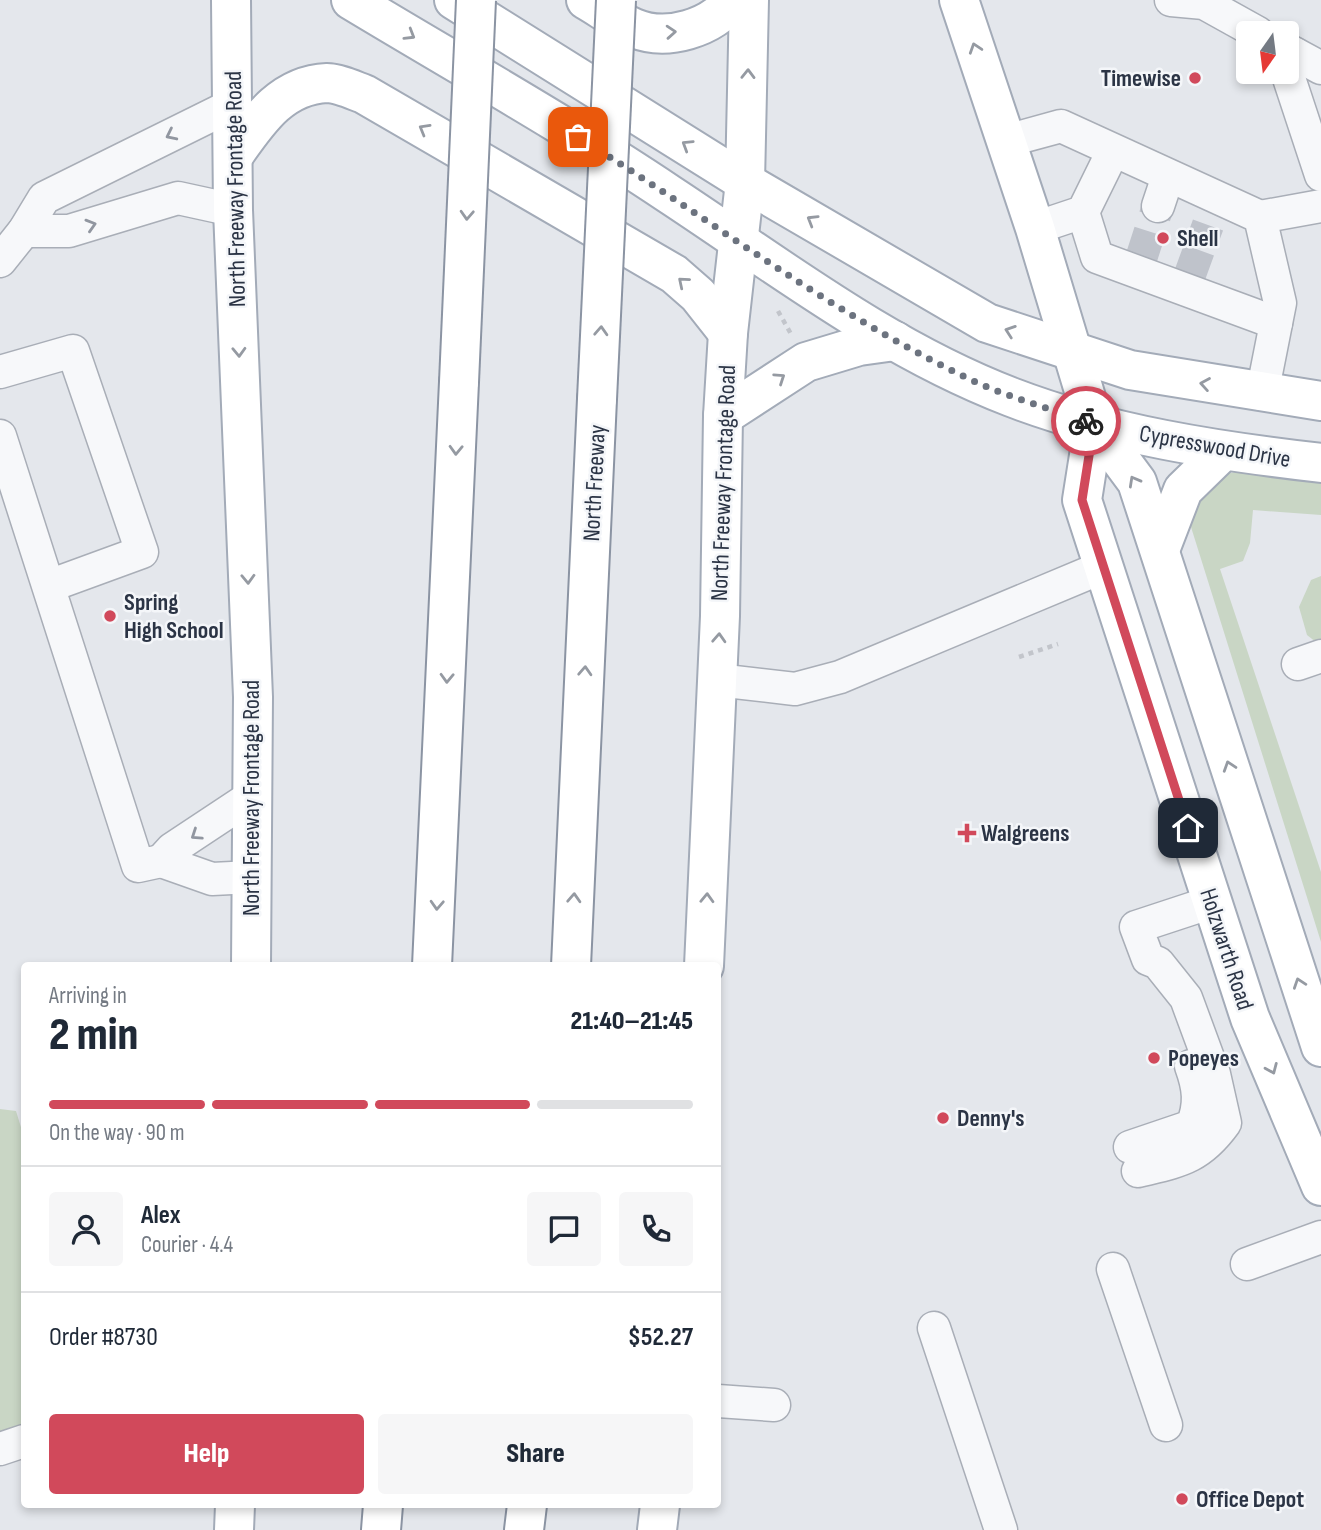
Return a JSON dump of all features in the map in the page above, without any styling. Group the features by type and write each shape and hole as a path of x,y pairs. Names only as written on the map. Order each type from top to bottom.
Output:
{"main road":[{"name":"North Freeway Frontage Road","path":"231,0 233,210 253,697 251,962"},
{"name":"Cypresswood Drive","path":"351,0 656,186 793,280 895,341 1000,392 1094,424 1223,451 1321,463"},
{"path":"454,0 745,182 987,323 1130,370 1262,394 1321,401"},
{"path":"432,962 476,0"},
{"path":"586,0 635,28 655,33 695,28 714,18 733,0"},
{"name":"North Freeway","path":"571,962 617,0"},
{"name":"North Freeway Frontage Road","path":"705,962 717,680 723,416 728,333 745,182 749,0"},
{"name":"Holzwarth Road","path":"959,0 1075,353 1094,424 1136,482 1321,1047"},
{"path":"234,155 262,114 292,90 328,83 364,94 674,274 698,295 728,333"},
{"path":"723,416 806,362 859,346 895,341"},
{"name":"Holzwarth Road","path":"1094,424 1082,500 1250,1018 1321,1186"},
{"path":"1160,550 1183,490 1223,451"},
{"path":"234,1530 235,1508"},
{"path":"524,1530 527,1508"},
{"path":"657,1530 660,1508"}],"lane":[{"path":"1171,0 1205,3 1237,21"},
{"path":"1301,57 1287,72 1321,175"},
{"path":"0,261 24,231 44,198 232,105"},
{"path":"1006,141 1061,126 1168,176 1213,212 1260,218 1321,206"},
{"path":"1113,151 1083,212 1097,257 1138,267 1276,323"},
{"path":"1158,206 1168,176"},
{"path":"24,231 69,232 178,198 233,210"},
{"path":"1035,228 1083,212"},
{"path":"1260,218 1280,303 1262,394"},
{"path":"0,372 73,351 142,552 49,586"},
{"path":"0,436 138,866 161,861 172,849 252,796"},
{"path":"717,680 795,689 840,677 1103,567"},
{"path":"161,861 185,872 212,879 252,877"},
{"path":"1134,1159 1191,1158 1211,1143 1225,1123 1214,1074 1186,998 1158,963 1148,959 1136,927 1212,902"},
{"path":"1247,1264 1321,1237"},
{"path":"1113,1269 1166,1425"},
{"path":"934,1328 1001,1530"},
{"path":"721,1401 774,1405"},
{"path":"0,1448 21,1442"}],"path":[{"path":"1019,657 1058,644"}],"green space":[{"path":"1235,472 1321,482 1321,515 1253,510 1250,543 1243,561 1220,569 1321,872 1321,942 1191,527 1191,508 1213,477"},
{"path":"1321,576 1321,646 1307,635 1299,607 1311,580"},
{"path":"0,1109 16,1111 21,1127 21,1436 0,1440"}],"tunnel":[{"path":"1140,262 1158,206"},
{"path":"1188,280 1208,225"}],"way so far":[{"path":"578,137 667,192 793,280 895,341 962,376 1012,397 1086,421"}],"place":[{"name":"Timewise","path":"1195,78"},
{"name":"Shell","path":"1163,238"},
{"name":"Spring High School","path":"110,616"},
{"name":"Walgreens","path":"967,833"},
{"name":"Popeyes","path":"1154,1058"},
{"name":"Denny's","path":"943,1118"},
{"name":"Office Depot","path":"1182,1499"}],"route":[{"path":"1086,421 1094,424 1082,500 1188,828"}]}
